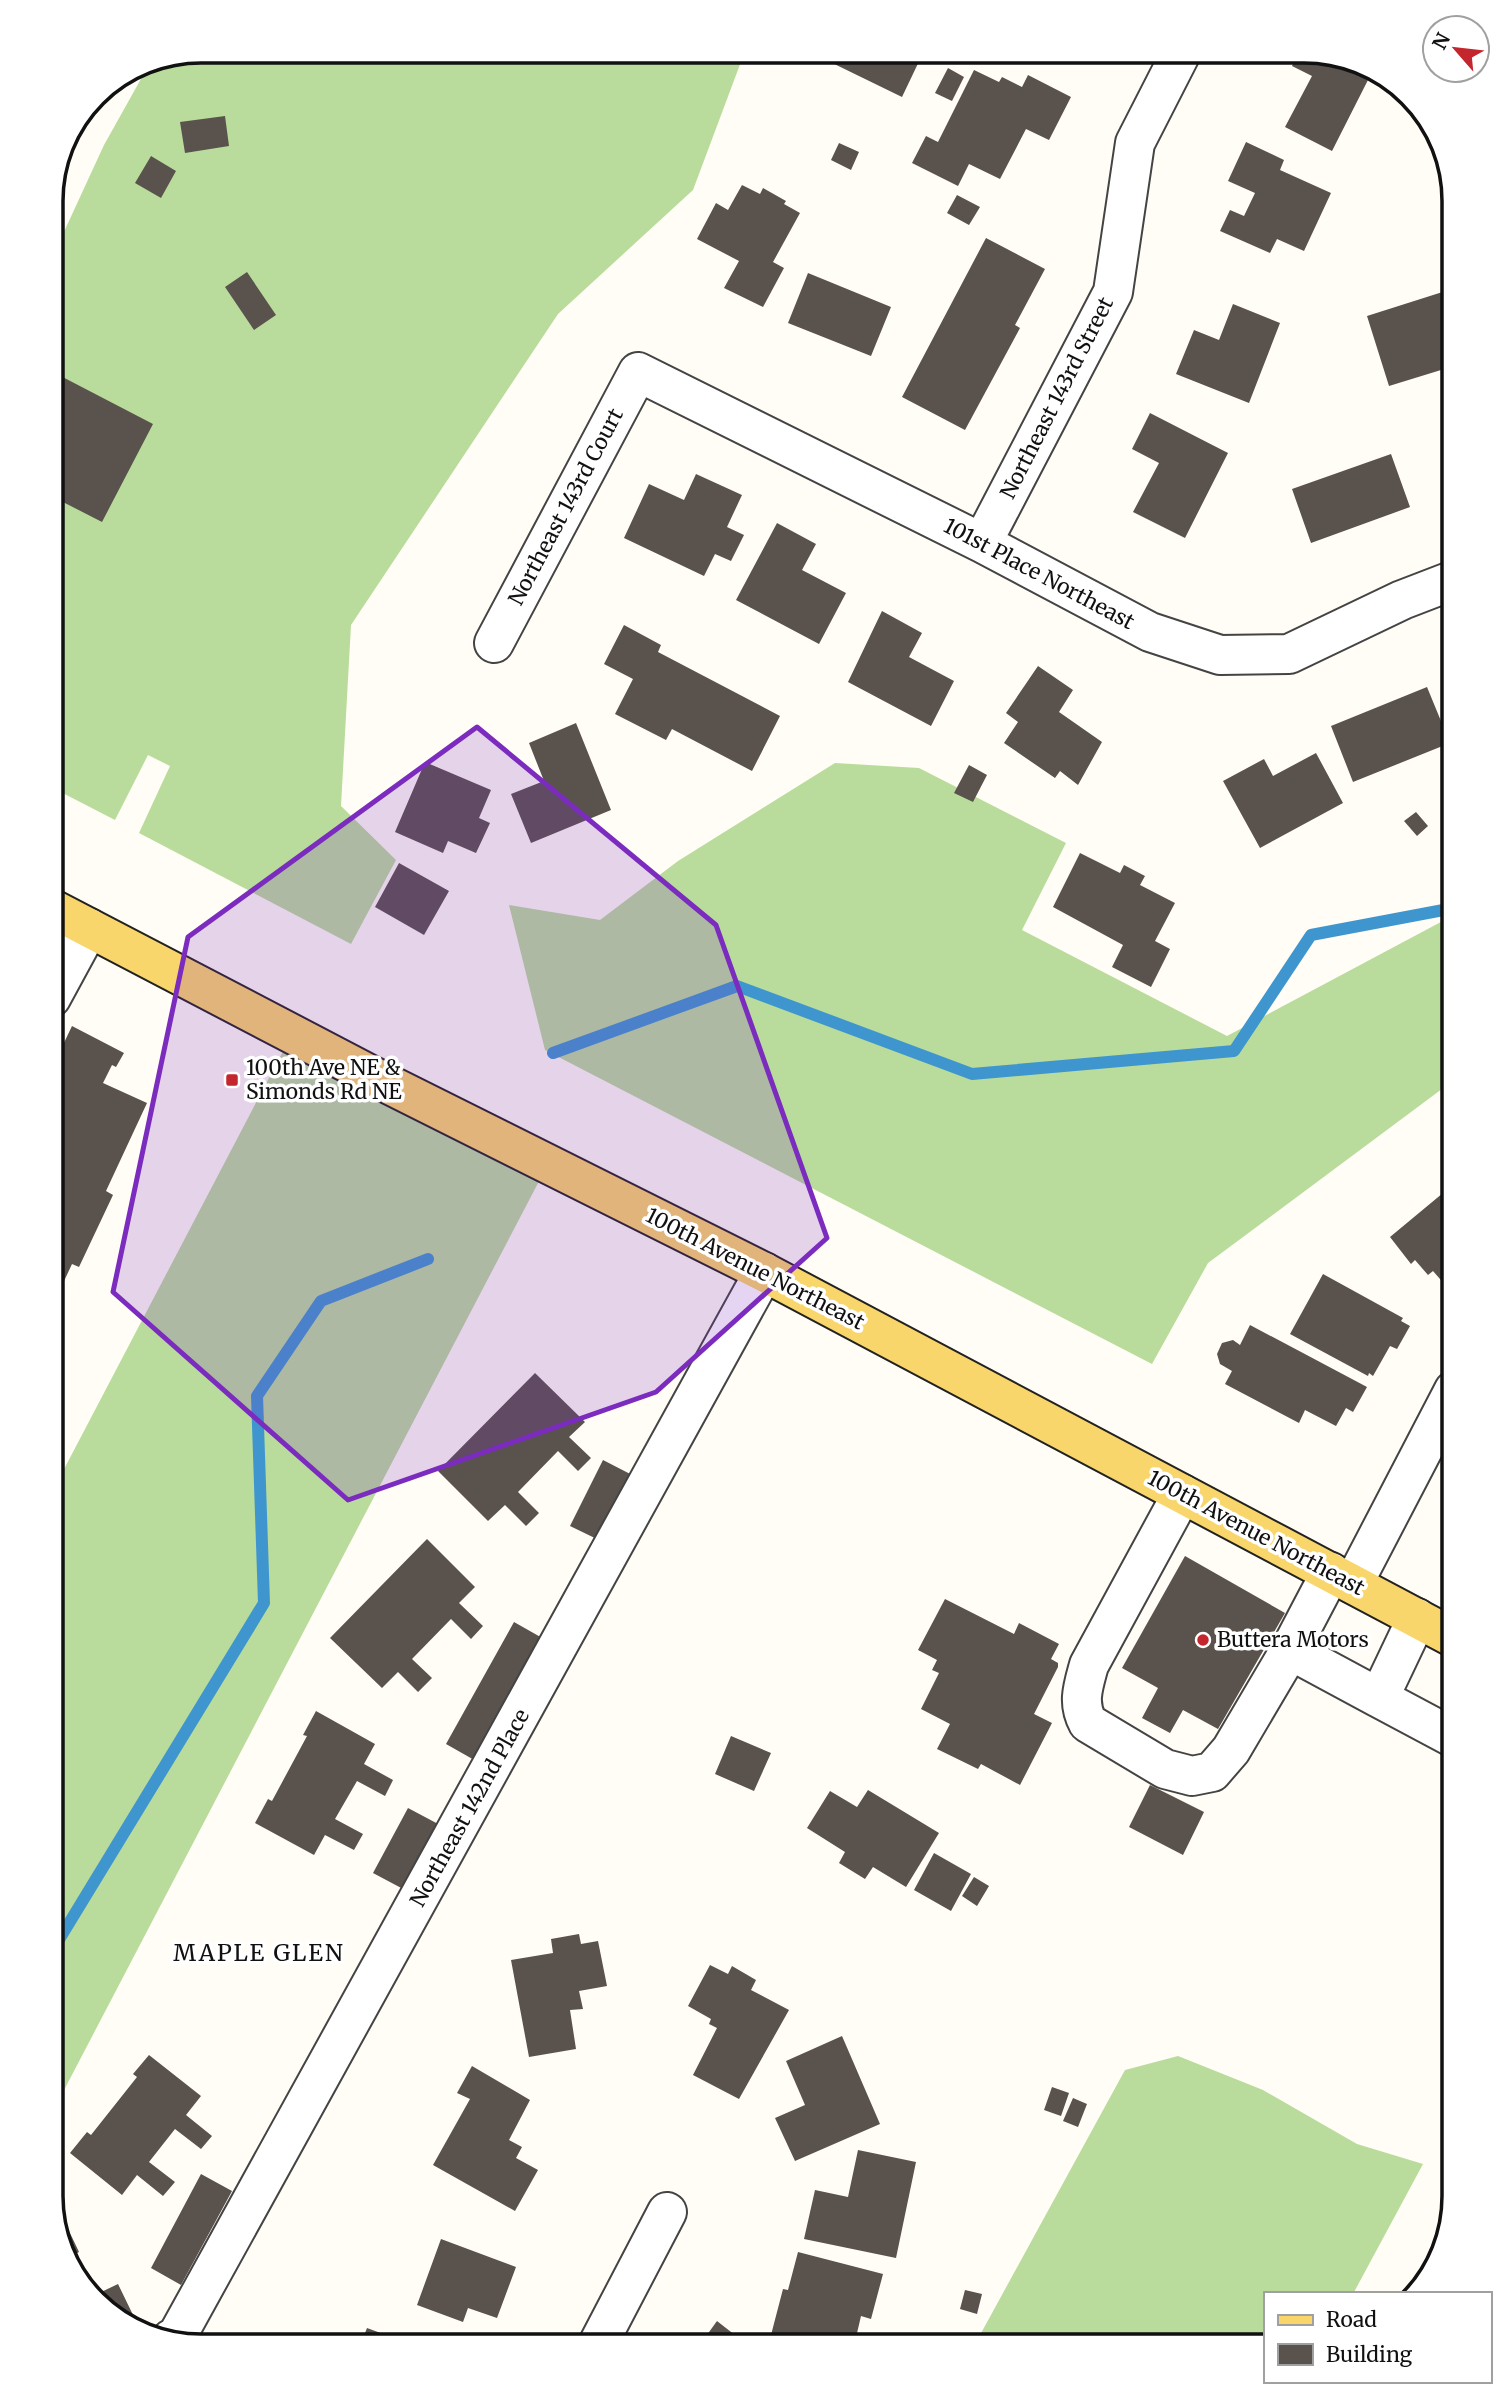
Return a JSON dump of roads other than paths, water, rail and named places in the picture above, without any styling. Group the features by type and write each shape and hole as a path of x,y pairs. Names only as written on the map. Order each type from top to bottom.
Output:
{"main road":[{"name":"100th Avenue Northeast","path":"63,915 390,1085 764,1272 1442,1632"}],"street":[{"name":"Northeast 143rd Street","path":"982,543 1113,292 1135,143 1176,63"},
{"name":"101st Place Northeast","path":"638,372 982,543 1150,632 1220,654 1289,654 1402,600 1442,585"},
{"name":"Northeast 143rd Court","path":"494,642 638,372"},
{"path":"63,976 89,929"},
{"name":"Northeast 142nd Place","path":"179,2332 764,1272"},
{"path":"1182,1494 1088,1665 1081,1695 1081,1710 1088,1723 1165,1769 1192,1776 1212,1772 1231,1750 1290,1650 1342,1578 1442,1410"},
{"path":"1379,1698 1417,1618"},
{"path":"1290,1650 1442,1732"},
{"path":"603,2334 667,2213"}],"waterway":[{"path":"553,1053 737,986 972,1074 1234,1051 1311,935 1442,910"},
{"path":"63,1933 264,1603 257,1396 321,1301 428,1259"}],"place":[{"name":"100th Ave NE & Simonds Rd NE","path":"232,1080"},
{"name":"Buttera Motors","path":"1203,1640"}],"district":[{"name":"MAPLE GLEN","path":"259,1953"}]}
